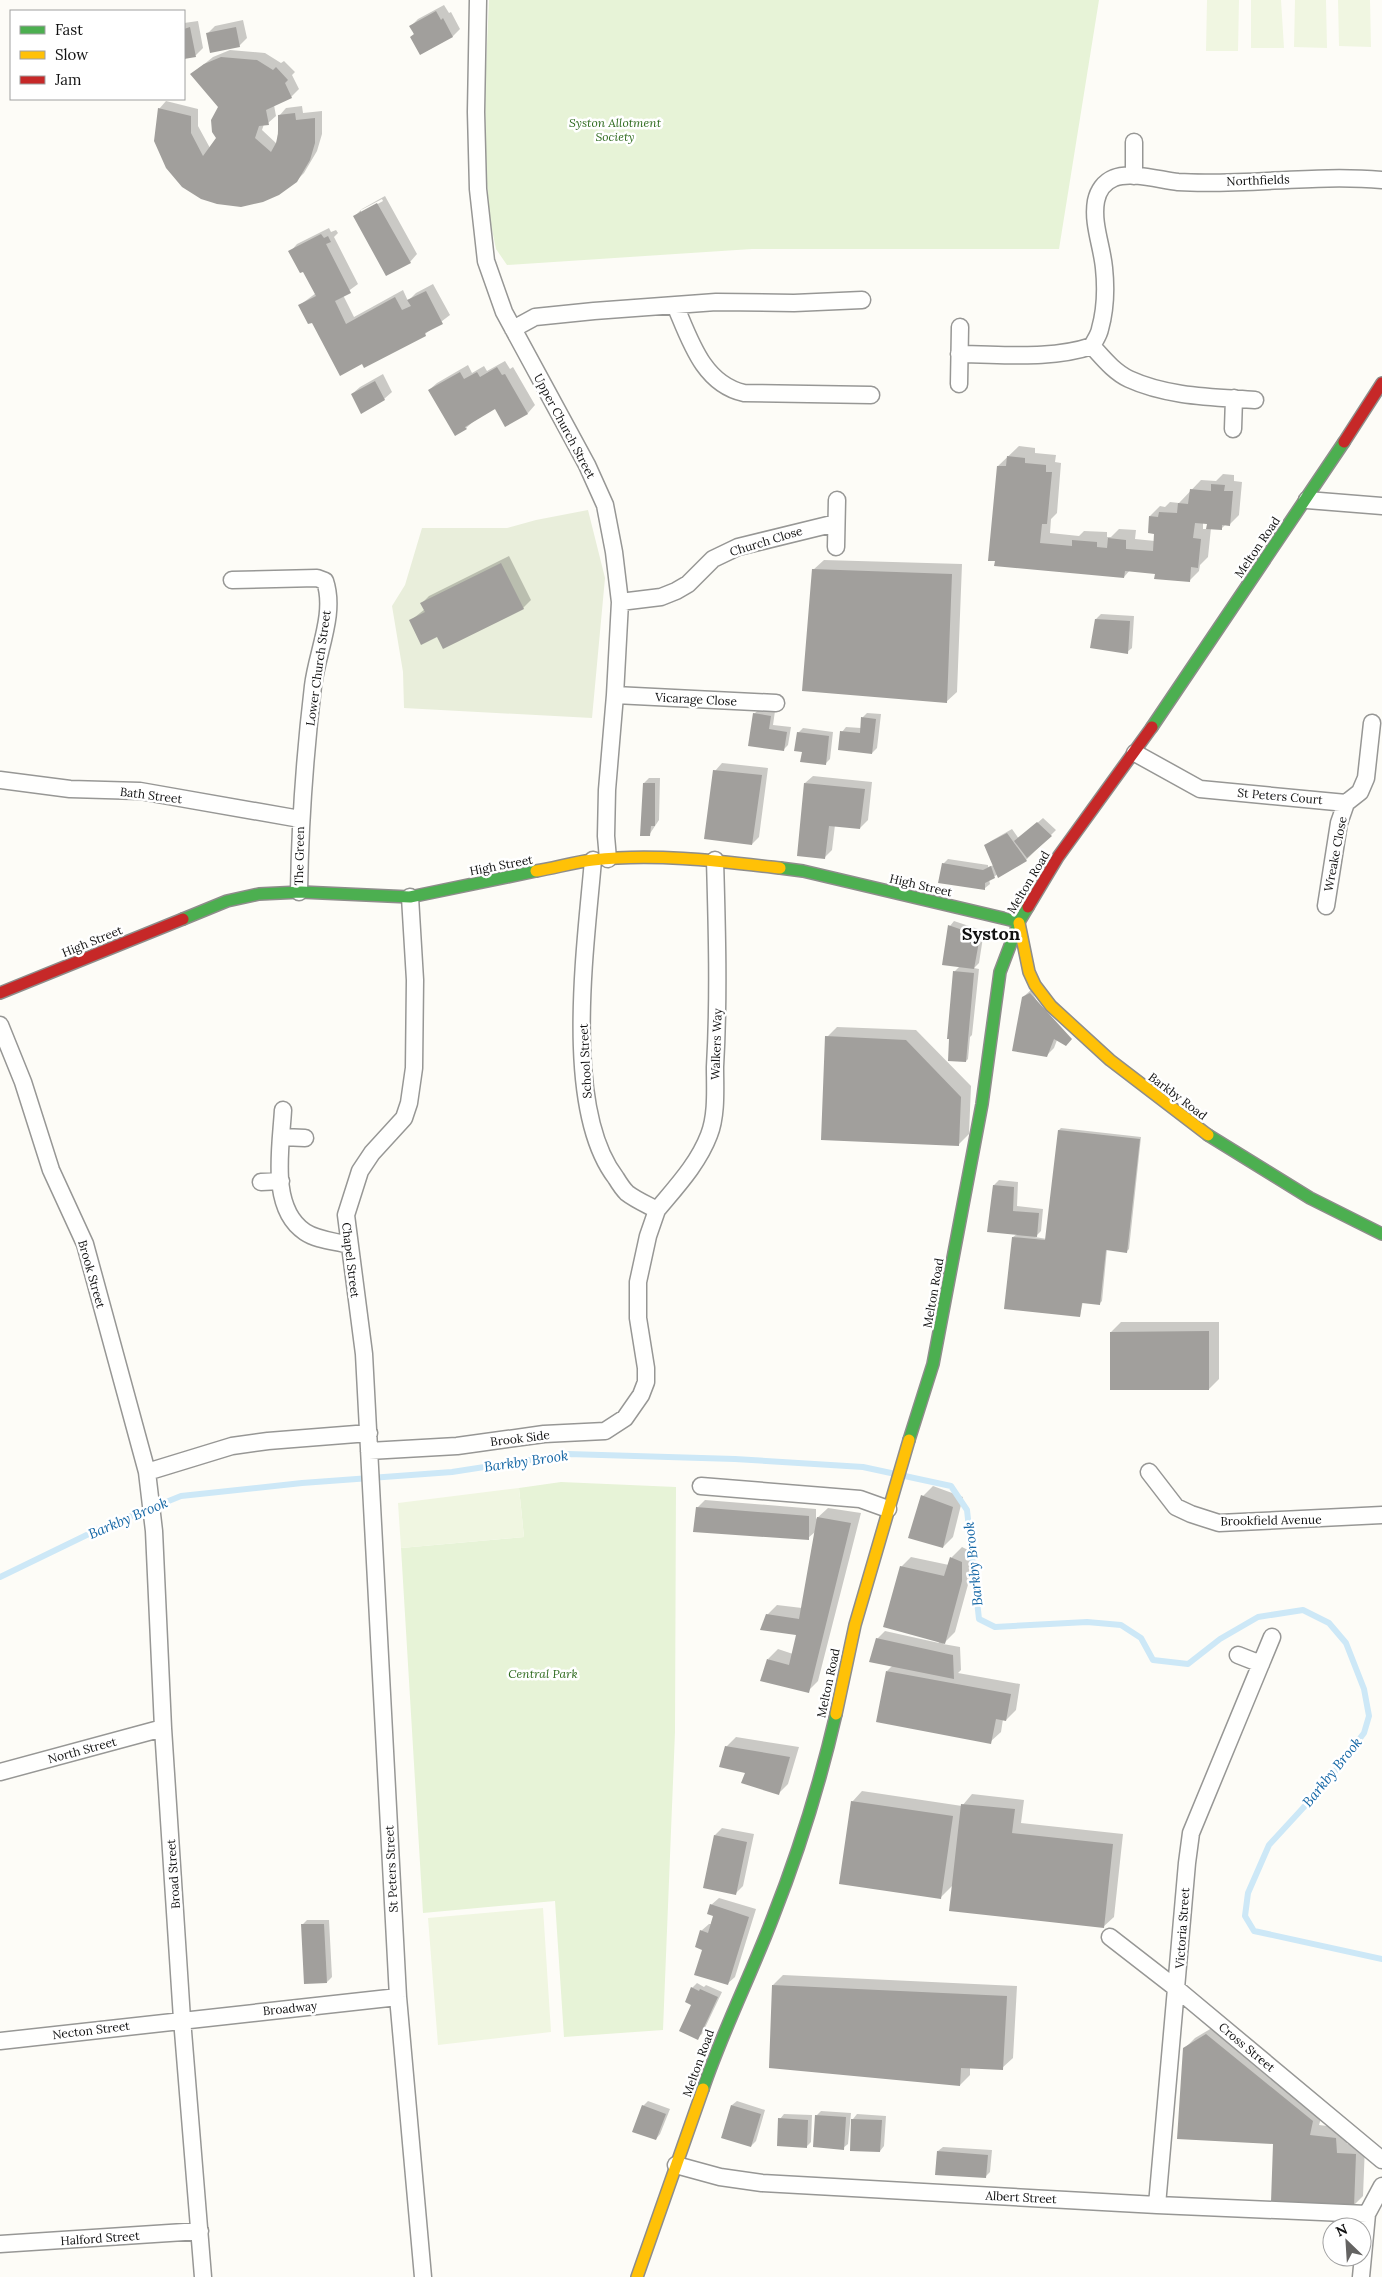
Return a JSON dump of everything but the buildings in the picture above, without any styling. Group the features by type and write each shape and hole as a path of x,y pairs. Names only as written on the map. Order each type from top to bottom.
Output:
{"street":[{"name":"Upper Church Street","path":"478,0 476,112 478,190 482,236 494,286 513,329 587,465 605,505 614,552 620,602 607,790 606,836 601,860"},
{"path":"1134,142 1134,176"},
{"name":"Northfields","path":"1092,346 1100,329 1104,297 1104,269 1096,222 1096,202 1099,191 1115,177 1134,176 1178,182 1324,177 1382,180"},
{"path":"513,329 535,317 675,305 716,302 794,303 862,300"},
{"path":"675,305 704,367 732,390 744,393 871,395"},
{"path":"959,384 960,327"},
{"path":"959,354 1046,354 1075,352 1092,346 1108,364 1128,379 1190,395 1255,400"},
{"name":"Melton Road","path":"637,2277 716,2050 773,1918 800,1843 827,1753 855,1626 890,1502 933,1364 982,1104 1000,972 1019,922 1058,857 1135,753 1307,500 1382,383"},
{"path":"1234,398 1234,429"},
{"path":"836,547 837,500"},
{"path":"1307,500 1382,506"},
{"name":"Church Close","path":"620,602 661,597 676,592 688,584 713,559 738,547 836,523"},
{"name":"Lower Church Street","path":"232,580 317,578 325,581 328,592 325,632 313,684 300,819"},
{"name":"Vicarage Close","path":"615,695 776,703"},
{"path":"1346,803 1360,792 1366,778 1372,723"},
{"name":"St Peters Court","path":"1135,753 1200,789 1346,803"},
{"name":"Bath Street","path":"0,780 70,789 140,791 300,819"},
{"name":"Wreake Close","path":"1326,906 1339,823 1346,803"},
{"name":"The Green","path":"299,892 300,819"},
{"name":"High Street","path":"0,993 227,901 263,893 299,892 387,898 410,897 601,860 660,858 715,860 804,872 1019,922"},
{"name":"School Street","path":"601,860 584,958 582,1050 586,1096 595,1141 610,1170 627,1192 657,1210"},
{"name":"Walkers Way","path":"657,1210 688,1173 703,1149 710,1133 714,1109 719,994 715,860"},
{"name":"Chapel Street","path":"370,1456 364,1354 346,1215 360,1171 372,1153 404,1118 412,1089 415,980 410,897"},
{"name":"Barkby Road","path":"1019,922 1023,948 1034,984 1076,1032 1131,1078 1215,1140 1292,1188 1382,1234"},
{"name":"Brook Street","path":"0,1025 23,1082 51,1170 85,1244 147,1472"},
{"path":"284,1110 281,1181 283,1204 291,1220 314,1237 349,1245"},
{"path":"282,1137 305,1138"},
{"path":"261,1182 281,1181"},
{"name":"Brook Side","path":"370,1456 544,1434 605,1431 625,1418 641,1395 646,1382 646,1368 638,1318 638,1282 648,1236 657,1210"},
{"path":"147,1472 232,1446 268,1441 368,1433"},
{"name":"St Peters Street","path":"370,1456 398,1997 423,2277"},
{"name":"Broad Street","path":"147,1472 154,1531 163,1728 182,2019 203,2277"},
{"name":"Brookfield Avenue","path":"1149,1472 1176,1507 1191,1514 1219,1522 1270,1522 1382,1515"},
{"path":"701,1486 890,1502"},
{"name":"Victoria Street","path":"1158,2205 1186,1863 1191,1833 1272,1638"},
{"path":"1238,1655 1261,1664"},
{"name":"North Street","path":"0,1772 163,1728"},
{"name":"Cross Street","path":"1110,1937 1177,1989 1382,2160"},
{"name":"Broadway","path":"182,2019 398,1997"},
{"name":"Necton Street","path":"0,2041 182,2019"},
{"name":"Albert Street","path":"676,2165 720,2176 762,2183 1158,2205 1367,2214"},
{"path":"1361,2277 1367,2214 1374,2197 1382,2186"},
{"name":"Halford Street","path":"0,2244 200,2231"}],"green space":[{"name":"Syston Allotment Society","path":"489,0 1099,0 1059,249 752,249 507,265 496,249 490,220 486,171 485,89"},
{"path":"1207,0 1239,0 1238,51 1206,51"},
{"path":"1251,0 1281,0 1284,48 1251,48"},
{"path":"1295,0 1326,0 1327,48 1294,47"},
{"path":"1338,0 1370,0 1371,47 1339,46"},
{"path":"588,510 605,578 592,718 404,708 403,672 392,606 405,585 422,528 507,528 536,520"},
{"name":"Central Park","path":"561,1482 676,1487 675,1732 663,2030 564,2037 555,1901 423,1913 401,1548 524,1537 519,1488"},
{"path":"519,1488 524,1537 401,1548 398,1503"},
{"path":"543,1908 551,2032 438,2045 428,1918"}],"waterway":[{"name":"Barkby Brook","path":"0,1577 99,1529 181,1496 302,1483 452,1472 568,1454 735,1459 863,1467 951,1486 967,1510 979,1619 995,1627 1087,1622 1121,1625 1141,1638 1153,1660 1188,1664 1220,1639 1258,1617 1303,1610 1329,1623 1346,1643 1364,1689 1369,1716 1364,1733 1326,1783 1269,1845 1248,1893 1245,1916 1254,1931 1382,1959"}],"traffic: fast":[{"path":"1152,727 1344,442"},
{"path":"780,868 803,871 1019,922"},
{"path":"183,919 227,901 259,894 301,892 410,897 536,871"},
{"path":"909,1440 933,1364 982,1104 1000,972 1019,922 1028,907"},
{"path":"1208,1135 1310,1198 1382,1234"},
{"path":"703,2089 719,2045 792,1867 816,1791 836,1714"}],"traffic: slow":[{"path":"536,871 586,861 639,857 686,859 780,868"},
{"path":"1019,923 1029,972 1035,985 1051,1006 1110,1060 1208,1135"},
{"path":"836,1714 855,1625 909,1440"},
{"path":"637,2277 703,2089"}],"traffic: jam":[{"path":"1344,442 1382,383"},
{"path":"1028,907 1058,857 1152,727"},
{"path":"0,993 183,919"}],"district":[{"name":"Syston","path":"991,933"}]}
